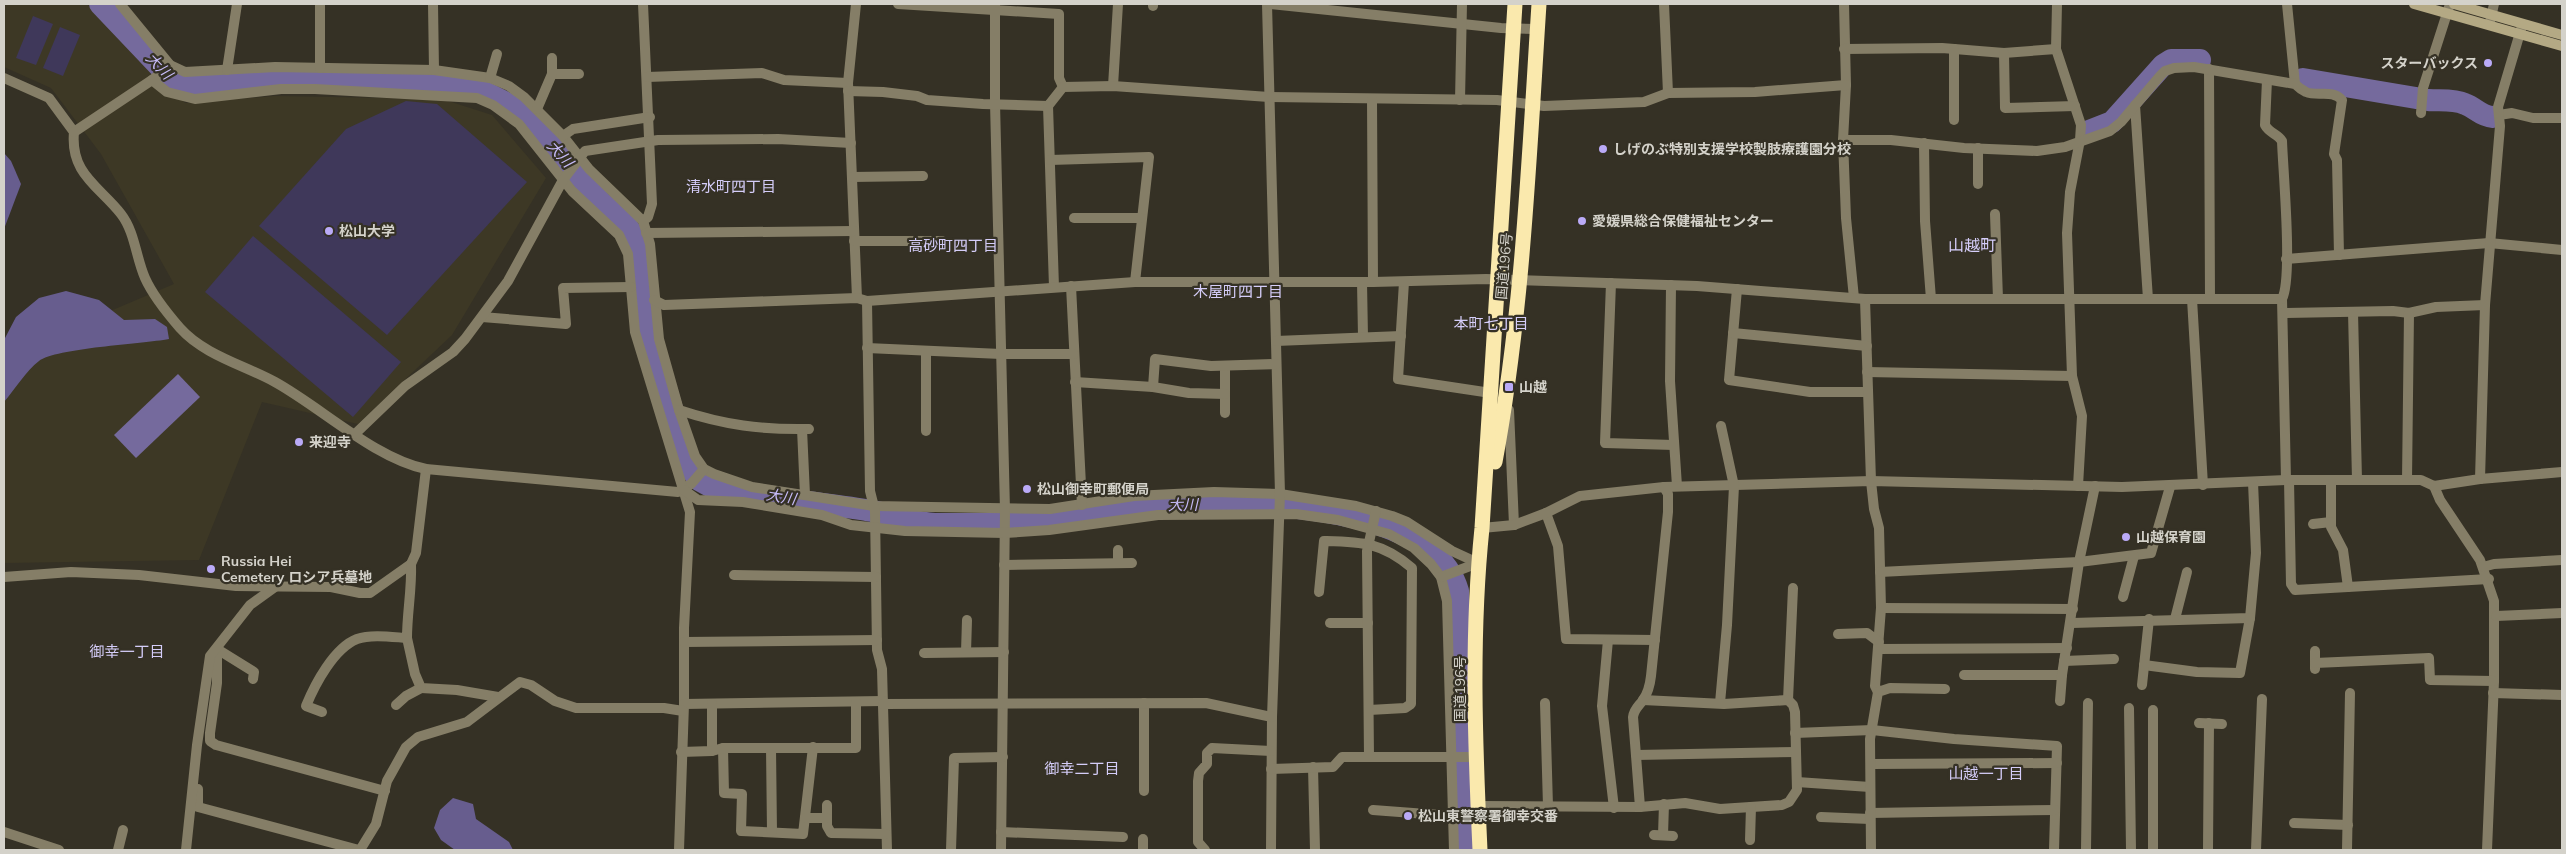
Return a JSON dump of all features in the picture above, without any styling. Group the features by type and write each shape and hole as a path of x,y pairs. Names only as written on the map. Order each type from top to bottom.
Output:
{"highway":[{"name":"国道196号","path":"1480,850 1473,757 1478,563 1491,393 1515,4"},
{"name":"国道196号","path":"1482,528 1508,394 1520,280 1539,4"}],"main road":[{"path":"2414,4 2448,8 2490,25 2562,34"},
{"path":"2454,4 2492,14 2562,46"}],"street":[{"path":"120,4 168,66 185,72 275,67 434,70 490,78 508,86 537,109 563,136 576,160 642,221 650,244 659,339 679,410 695,456 702,470 752,487 875,508 1005,513 1082,505 1134,496 1198,493 1280,496 1374,521 1414,548 1443,576 1447,602 1456,816 1454,850"},
{"path":"227,70 237,4"},
{"path":"320,4 320,68"},
{"path":"433,4 434,70"},
{"path":"642,221 648,217 652,204 650,117 643,4"},
{"path":"856,4 848,87 854,236 867,348 870,491 875,508 877,640 882,669 886,850"},
{"path":"898,4 995,7 1059,14 1058,78 1063,87"},
{"path":"1114,86 1118,4"},
{"path":"1271,850 1272,717 1280,496 1268,4 1462,24 1537,29"},
{"path":"1460,100 1462,4"},
{"path":"1664,4 1668,93"},
{"path":"1844,4 1846,85 1843,140 1846,218 1854,298"},
{"path":"2058,4 2056,48 2081,125 2070,192 2067,233 2072,376 2082,416 2078,486"},
{"path":"2288,4 2295,84"},
{"path":"2490,25 2494,4"},
{"path":"995,7 995,103 1005,513 1001,850"},
{"path":"2421,113 2423,88 2448,8"},
{"path":"2480,479 2485,305 2500,126 2498,107 2521,28"},
{"path":"1844,49 1954,49 2004,53 2056,48"},
{"path":"1954,49 1954,120"},
{"path":"2004,53 2005,108 2075,106"},
{"path":"490,78 497,54"},
{"path":"537,109 547,90 552,74 552,58"},
{"path":"74,132 154,79 168,66"},
{"path":"1843,140 1891,140 1978,148 2052,150 2110,131 2165,71 2182,66 2295,84 2306,93 2331,94 2338,96 2342,100 2334,154 2337,160 2340,254"},
{"path":"2209,69 2210,299"},
{"path":"647,77 762,73 784,80 917,96 927,100 1048,106"},
{"path":"552,74 579,74"},
{"path":"4,78 49,98 74,132 73,145 82,172 121,214 127,224 145,278 158,300 181,329 195,342 275,382 398,460 426,468 678,492 688,487 702,470"},
{"path":"154,79 167,92 195,99 281,89 477,98 493,105 519,124 564,178 619,236 628,254 635,332 688,487 690,512 684,642 684,708 679,850"},
{"path":"2267,80 2265,125 2268,130 2279,136 2282,141 2287,290 2282,299 2292,588 2302,590 2489,579"},
{"path":"1063,87 1114,86 1269,97 1460,100 1532,105 1644,102 1668,93 1755,92 1846,85"},
{"path":"1054,287 1048,106 1063,87"},
{"path":"1363,337 1367,282 1372,99"},
{"path":"2135,104 2148,299"},
{"path":"2499,115 2512,113 2533,118 2562,118"},
{"path":"563,136 573,129 650,117"},
{"path":"356,434 405,386 453,352 482,317 525,253 564,178 584,150 651,142 778,139 850,143"},
{"path":"1924,143 1925,221 1931,299"},
{"path":"1978,148 1978,184"},
{"path":"1050,160 1149,157 1135,282"},
{"path":"852,177 923,176"},
{"path":"1995,214 1998,300"},
{"path":"1074,218 1141,218"},
{"path":"646,233 854,236 942,241"},
{"path":"2286,259 2489,244 2562,250"},
{"path":"654,300 664,305 862,300 1135,282 1404,282 1498,279 1671,285 1865,299 2282,299"},
{"path":"1404,282 1398,379 1491,393"},
{"path":"1612,283 1605,443 1674,445"},
{"path":"1671,285 1670,381 1677,486"},
{"path":"1071,286 1082,505"},
{"path":"482,317 566,324 563,288 631,287"},
{"path":"1737,289 1729,380 1810,392 1868,392"},
{"path":"1865,299 1871,482 1879,528 1881,608 1875,686 1878,692 1872,730 1870,787 1871,850"},
{"path":"2192,299 2203,485"},
{"path":"2283,313 2393,311 2409,313 2436,307 2485,305"},
{"path":"2353,312 2357,480"},
{"path":"2408,480 2409,313"},
{"path":"1733,333 1866,346"},
{"path":"1276,340 1401,336"},
{"path":"867,348 1001,354 1074,354"},
{"path":"926,351 926,431"},
{"path":"1153,387 1155,359 1225,366 1276,364"},
{"path":"1225,366 1225,413"},
{"path":"1867,372 2072,376"},
{"path":"1075,382 1153,387 1190,393 1225,394"},
{"path":"1508,394 1514,524"},
{"path":"679,410 728,425 752,428 805,429 805,495"},
{"path":"1720,704 1727,625 1734,486 1721,426"},
{"path":"421,688 415,674 407,638 407,616 412,587 412,564 416,553 426,468"},
{"path":"1482,528 1514,524 1546,514 1580,496 1677,486 1871,482 2170,487 2288,480 2421,480 2434,486 2480,479 2562,472"},
{"path":"2331,480 2331,522 2333,533 2343,550 2348,587"},
{"path":"2144,665 2196,672 2240,673 2250,618 2256,553 2253,482"},
{"path":"2060,701 2064,661 2072,623 2080,562 2095,486"},
{"path":"2434,486 2489,579 2496,616 2487,850"},
{"path":"688,487 698,500 743,502 822,515 851,525 875,527 1005,531 1075,528 1158,515 1279,512 1338,520 1407,522 1452,551 1478,563"},
{"path":"1640,808 1632,717 1634,710 1643,700 1649,688 1669,502 1664,487"},
{"path":"1880,572 2080,562 2151,554 2170,487"},
{"path":"1546,514 1558,546 1566,640 1655,640"},
{"path":"1369,757 1369,543 1374,521"},
{"path":"2313,524 2331,522"},
{"path":"1318,592 1324,541 1369,543 1402,560 1412,568 1411,704 1405,708 1368,710"},
{"path":"1118,550 1118,563"},
{"path":"2123,597 2134,556"},
{"path":"2483,567 2494,564 2562,560"},
{"path":"1004,564 1132,563"},
{"path":"1443,576 1457,569 1478,563"},
{"path":"4,577 71,572 188,579 236,586 331,587 370,593 412,564"},
{"path":"2175,619 2187,572"},
{"path":"734,575 876,578"},
{"path":"186,850 197,745 210,656 250,605 274,587"},
{"path":"1373,810 1456,816 1476,812 1548,806 1640,808 1685,803 1720,808 1782,805 1794,796 1797,782 1793,705 1788,700 1793,588"},
{"path":"1881,608 2073,610"},
{"path":"2496,616 2562,613"},
{"path":"2072,623 2149,619 2250,618"},
{"path":"2142,685 2149,619"},
{"path":"966,652 968,620"},
{"path":"1330,623 1368,624"},
{"path":"1838,634 1867,633 1879,645 2067,648"},
{"path":"322,712 306,706 332,660 346,645 358,638 407,638"},
{"path":"684,642 877,640"},
{"path":"1608,640 1602,706 1614,808"},
{"path":"217,649 254,672 253,680"},
{"path":"217,649 217,683 210,741 216,745 385,791"},
{"path":"2315,651 2315,666 2429,658 2430,680 2494,681"},
{"path":"924,653 1004,652"},
{"path":"2064,661 2114,659"},
{"path":"1964,675 2062,675"},
{"path":"197,745 198,807 360,850 376,824 387,781 396,762 412,742 418,737 467,722 520,682 531,685 555,701 576,708 684,708 712,704 856,702 1004,704 1206,703 1272,717"},
{"path":"396,705 406,696 421,688 457,690 498,697"},
{"path":"1878,692 1890,688 1945,689"},
{"path":"2347,850 2350,693"},
{"path":"2493,693 2562,695"},
{"path":"2256,850 2262,699"},
{"path":"1643,700 1720,704 1788,700"},
{"path":"681,752 712,751 723,748 856,748 856,702"},
{"path":"1144,703 1149,767 1144,792"},
{"path":"1545,703 1548,806"},
{"path":"2086,850 2088,703"},
{"path":"712,704 712,751"},
{"path":"2129,708 2131,850"},
{"path":"2153,710 2153,850"},
{"path":"2208,850 2204,723 2222,724"},
{"path":"1795,733 1872,730 1954,739 2057,746 2054,850"},
{"path":"723,748 724,793 742,794 741,831 804,834 813,747"},
{"path":"771,748 772,832"},
{"path":"1206,850 1198,842 1198,781 1199,773 1207,764 1208,753 1212,748 1272,751"},
{"path":"1636,755 1796,752"},
{"path":"950,850 954,758 1003,757"},
{"path":"1272,769 1333,767 1342,757 1473,757"},
{"path":"1872,764 2056,763"},
{"path":"1313,768 1315,850"},
{"path":"1797,782 1870,787"},
{"path":"1664,804 1664,835"},
{"path":"827,805 827,826 831,833 886,834"},
{"path":"1750,840 1751,807"},
{"path":"1821,816 2055,810"},
{"path":"805,818 827,818"},
{"path":"2294,823 2348,824"},
{"path":"118,850 122,830"},
{"path":"4,832 59,850"},
{"path":"1001,832 1123,838"},
{"path":"1143,839 1143,850"}],"shaded area":[{"name":"松山大学","path":"4,4 87,4 185,103 275,96 442,99 492,115 546,178 452,335 358,424 262,402 199,560 4,563 4,356 174,284 101,154 51,88 4,67"},
{"path":"33,16 53,24 36,65 16,58"},
{"path":"60,27 80,35 63,76 43,68"},
{"path":"406,101 437,104 527,182 387,335 259,226 346,129"},
{"path":"4,153 11,161 21,184 4,229"},
{"path":"253,236 401,362 353,417 205,292"},
{"path":"66,291 99,300 124,320 155,319 167,327 169,339 80,350 48,357 39,361 30,370 4,402 4,340 16,317 39,298"},
{"path":"178,374 200,397 136,458 114,435"},
{"path":"453,798 473,804 476,819 509,842 513,850 455,850 441,840 434,828 440,810"}],"waterway":[{"name":"大川","path":"100,4 176,84 193,87 266,79 427,83 475,87 514,107 556,148 600,201 627,226 641,248 644,309 649,333 690,468 699,480 710,486 875,511 918,522 935,524 1034,522 1143,507 1193,504 1280,506 1328,512 1372,523 1411,538 1441,561 1458,591 1460,692 1467,850"},
{"path":"2089,131 2112,122 2163,65 2171,60 2200,60"},
{"path":"2303,79 2416,98"},
{"path":"2428,100 2461,102 2485,115 2493,117"}],"place":[{"name":"スターバックス","path":"2488,63"},
{"name":"しげのぶ特別支援学校製肢療護園分校","path":"1603,149"},
{"name":"愛媛県総合保健福祉センター","path":"1582,221"},
{"name":"松山大学","path":"329,231"},
{"name":"山越","path":"1509,387"},
{"name":"来迎寺","path":"299,442"},
{"name":"松山御幸町郵便局","path":"1027,489"},
{"name":"山越保育園","path":"2126,537"},
{"name":"Russia Hei Cemetery ロシア兵墓地","path":"211,569"},
{"name":"松山東警察署御幸交番","path":"1408,816"}],"district":[{"name":"清水町四丁目","path":"731,187"},
{"name":"山越町","path":"1972,245"},
{"name":"高砂町四丁目","path":"953,246"},
{"name":"木屋町四丁目","path":"1238,292"},
{"name":"本町七丁目","path":"1491,324"},
{"name":"御幸一丁目","path":"127,652"},
{"name":"御幸二丁目","path":"1082,769"},
{"name":"山越一丁目","path":"1986,774"}]}
